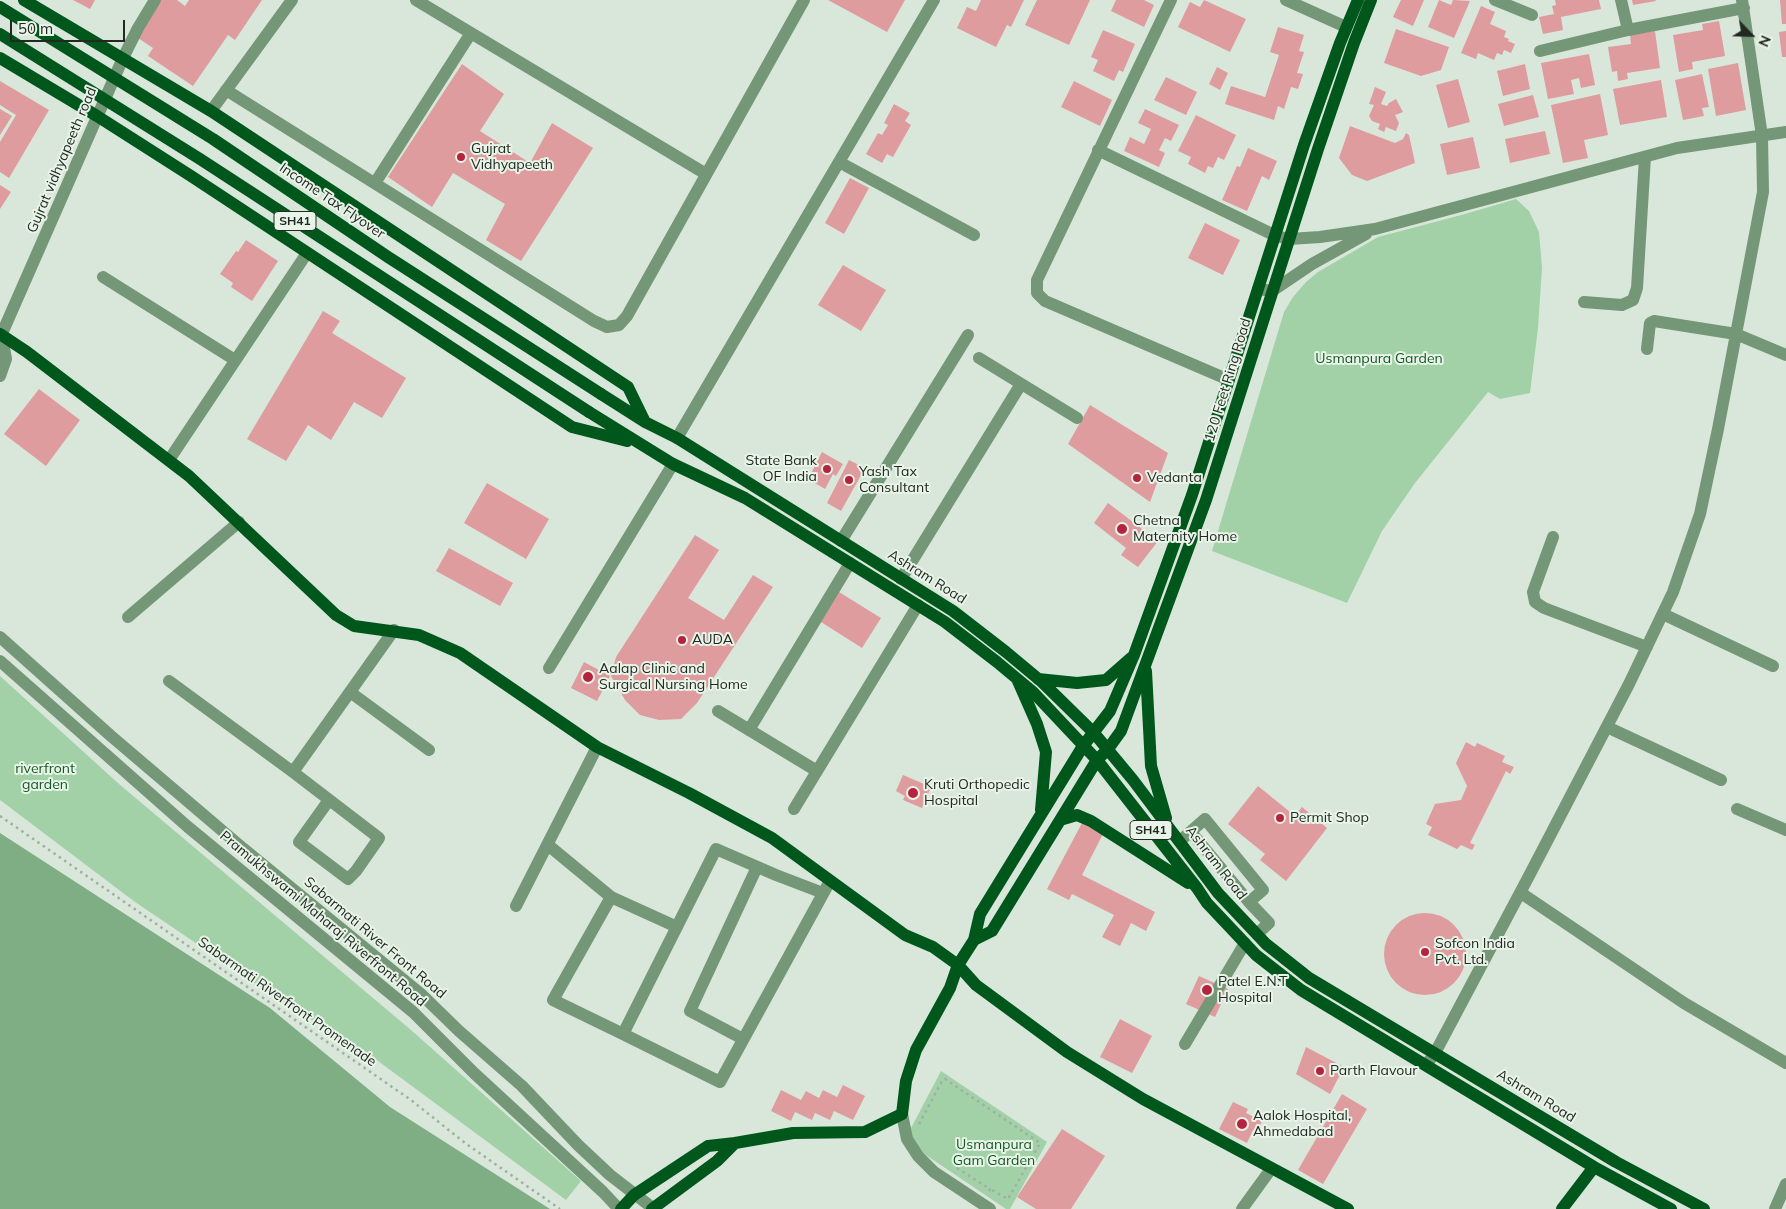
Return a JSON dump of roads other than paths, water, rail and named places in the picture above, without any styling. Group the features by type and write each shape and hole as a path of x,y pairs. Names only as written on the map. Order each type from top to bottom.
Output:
{"main road":[{"path":"24,0 211,112 628,387 645,422"},
{"name":"120 Feet Ring Road","path":"974,940 980,914 1083,746 1110,711 1134,655 1192,495 1304,145 1346,27 1358,0"},
{"name":"120 Feet Ring Road","path":"974,940 992,931 1097,760 1121,731 1206,500 1272,291 1354,43 1372,0"},
{"name":"Income Tax Flyover","path":"0,7 200,130 388,257 645,422"},
{"name":"SH41","path":"0,34 208,164 637,443"},
{"path":"0,58 97,116 191,176 572,427 637,443"},
{"path":"1,336 27,352 169,460 239,522 336,615 354,626 394,630 419,635 460,653 597,747 689,793 772,838 905,935 933,947 958,965 976,986 1067,1052 1143,1099 1348,1209"},
{"name":"Ashram Road","path":"645,422 677,438 953,611 1038,679 1108,749 1168,825 1218,893 1266,944 1309,978 1616,1162 1704,1209"},
{"name":"Ashram Road","path":"637,443 673,464 745,498 945,622 1017,678 1033,692 1097,760 1207,903 1256,955 1301,990 1663,1207"},
{"path":"1038,679 1077,684 1106,680 1134,655"},
{"path":"1146,663 1147,715 1151,766 1168,825"},
{"path":"1017,678 1037,724 1046,752 1041,815"},
{"path":"1060,820 1077,815 1090,821 1197,888"},
{"path":"620,1209 634,1195 708,1146 793,1133 865,1132 902,1114 906,1081 916,1050 950,988 958,965 974,940"},
{"path":"653,1209 717,1161 735,1143"},
{"path":"1562,1209 1594,1167"}],"street":[{"name":"Gujrat vidhyapeeth road","path":"1,336 123,58 138,28 156,0"},
{"path":"211,112 292,0"},
{"path":"416,0 706,174"},
{"path":"226,90 594,321 607,327 619,325 627,316 804,0"},
{"path":"677,438 934,0"},
{"path":"1171,0 1037,280 1037,293 1045,301 1229,380"},
{"path":"1286,0 1346,27"},
{"path":"1495,0 1532,15"},
{"path":"1621,0 1628,30"},
{"path":"1426,1065 1435,1052 1607,727 1673,592 1700,514 1763,192 1762,136 1743,4 1540,50"},
{"path":"375,183 471,33"},
{"path":"1098,150 1276,236 1289,239 1320,237 1375,229 1677,148 1786,132"},
{"path":"1584,302 1622,305 1633,300 1636,288 1645,157"},
{"path":"839,162 974,235"},
{"path":"1258,289 1272,291 1312,264 1375,229"},
{"path":"169,460 306,253"},
{"path":"103,277 235,360"},
{"path":"1647,349 1650,323 1654,321 1736,334 1786,355"},
{"path":"842,541 968,335"},
{"path":"0,376 6,359 1,336"},
{"path":"979,358 1077,418"},
{"path":"901,579 1021,384"},
{"path":"549,668 673,464"},
{"path":"128,616 239,522"},
{"path":"1553,537 1533,592 1535,602 1544,608 1647,646"},
{"path":"749,730 850,563"},
{"path":"794,809 918,605"},
{"path":"1663,614 1773,666"},
{"path":"293,772 394,630"},
{"name":"Sabarmati River Front Road","path":"0,637 111,736 239,845 422,995 459,1031 522,1086 578,1145 634,1195 653,1209"},
{"name":"Pramukhswami Maharaj Riverfront Road","path":"0,661 188,827 413,1012 474,1073 604,1192 620,1209"},
{"path":"169,681 293,772 379,838 356,871 348,879 299,842 329,800"},
{"path":"350,692 429,750"},
{"path":"718,711 818,771"},
{"path":"1607,727 1721,780"},
{"path":"516,906 597,747"},
{"path":"1737,809 1786,830"},
{"path":"1180,842 1204,820 1263,890 1249,902"},
{"path":"1191,832 1249,902 1269,923 1257,934"},
{"path":"548,845 610,897 677,927"},
{"path":"623,1034 716,850 824,893"},
{"path":"743,1039 690,1011 757,867"},
{"path":"610,897 553,1000 720,1082 830,881"},
{"path":"1520,893 1684,1003 1786,1063"},
{"path":"1185,1044 1245,943"},
{"path":"902,1114 907,1139 918,1156 934,1172 986,1206"},
{"path":"1242,1209 1271,1169"},
{"path":"1775,1209 1786,1184"}],"place":[{"name":"Gujrat Vidhyapeeth","path":"461,157"},
{"name":"State Bank OF India","path":"827,469"},
{"name":"Vedanta","path":"1137,478"},
{"name":"Yash Tax Consultant","path":"849,480"},
{"name":"Chetna Maternity Home","path":"1122,529"},
{"name":"AUDA","path":"682,640"},
{"name":"Aalap Clinic and Surgical Nursing Home","path":"588,677"},
{"name":"Kruti Orthopedic Hospital","path":"913,793"},
{"name":"Permit Shop","path":"1280,818"},
{"name":"Sofcon India Pvt. Ltd.","path":"1425,952"},
{"name":"Patel E.N.T Hospital","path":"1207,990"},
{"name":"Parth Flavour","path":"1320,1071"},
{"name":"Aalok Hospital, Ahmedabad","path":"1242,1124"}],"park label":[{"name":"Usmanpura Garden","path":"1379,359"},
{"name":"riverfront garden","path":"45,778"},
{"name":"Usmanpura Gam Garden","path":"994,1154"}]}
